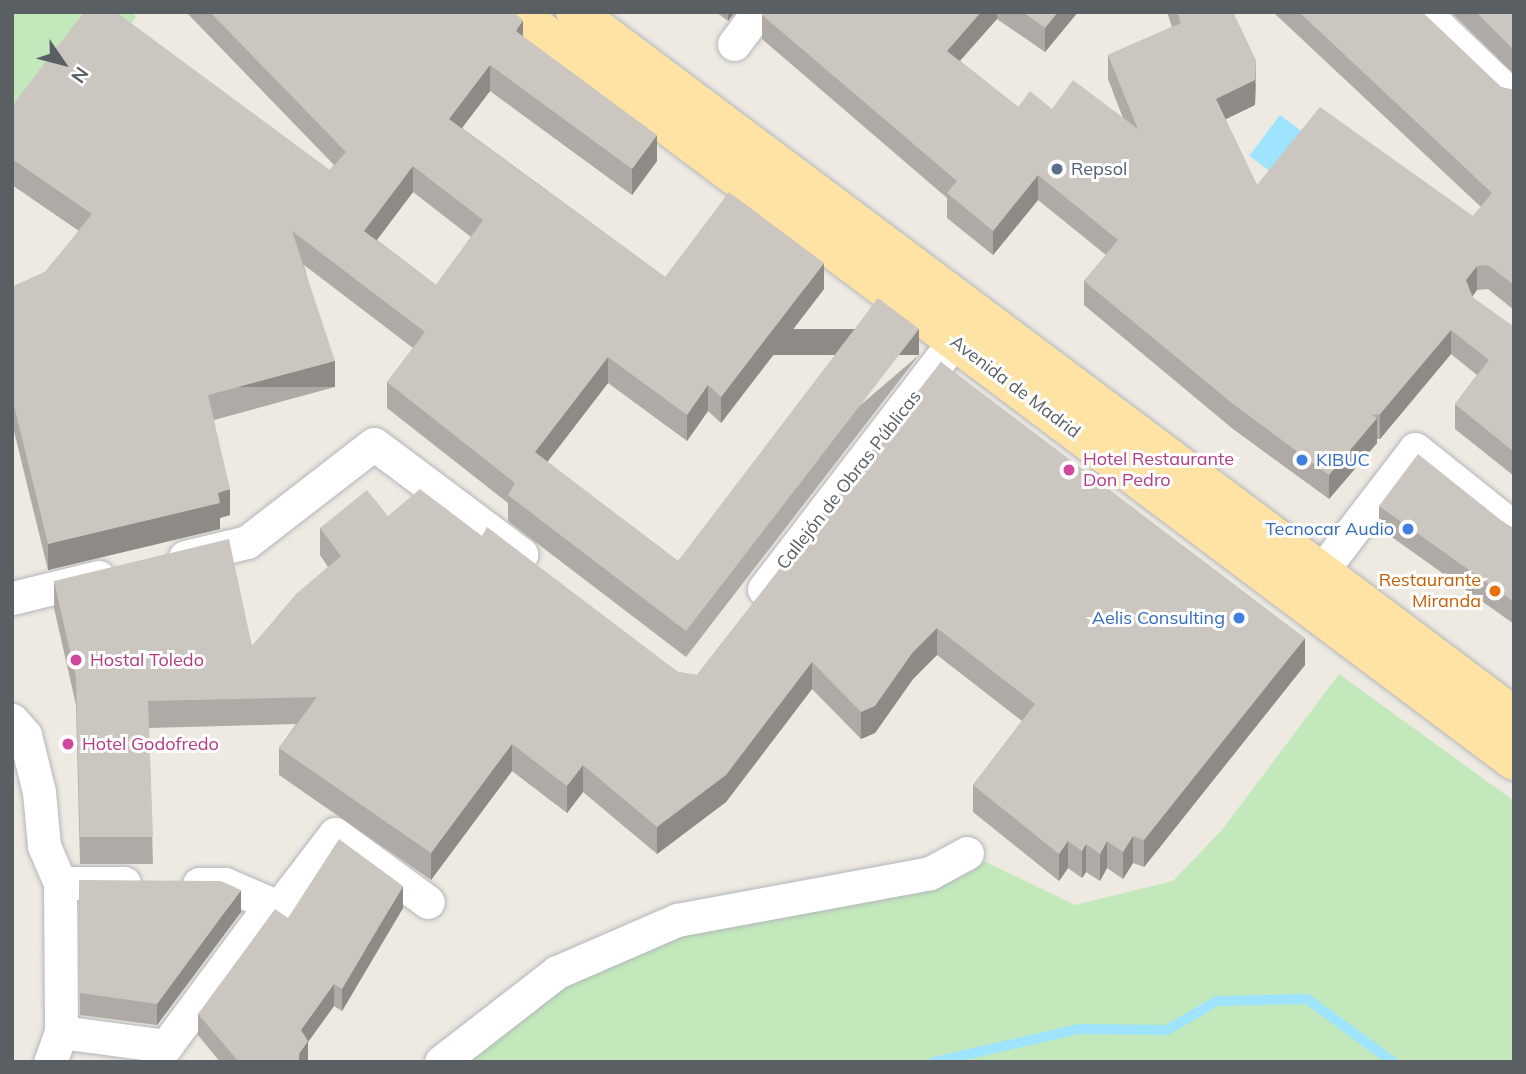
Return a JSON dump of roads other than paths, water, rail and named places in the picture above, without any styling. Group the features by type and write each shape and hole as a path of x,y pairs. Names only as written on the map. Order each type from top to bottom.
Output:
{"main road":[{"name":"Avenida de Madrid","path":"516,12 1514,761"},
{"name":"Avenida de Madrid","path":"575,12 1514,716"}],"street":[{"path":"734,44 758,12"},
{"path":"1424,12 1514,98"},
{"name":"Callejón de Obras Públicas","path":"741,618 954,341"},
{"path":"12,598 247,542 374,444 550,576"},
{"path":"1320,573 1415,449 1514,528"},
{"path":"12,720 25,735 39,792 44,846 60,883 55,1047 172,1054 271,904"},
{"path":"60,883 225,884 279,907 335,834 428,902"},
{"path":"442,1062 557,972 677,920 930,873 967,853"}],"water":[{"path":"1280,115 1304,133 1273,174 1249,156"}],"waterway":[{"path":"934,1062 1079,1029 1167,1030 1217,1001 1307,999 1393,1062"}],"place":[{"name":"Repsol","path":"1057,169"},
{"name":"KIBUC","path":"1302,460"},
{"name":"Hotel Restaurante Don Pedro","path":"1069,470"},
{"name":"Tecnocar Audio","path":"1408,529"},
{"name":"Restaurante Miranda","path":"1495,591"},
{"name":"Aelis Consulting","path":"1239,618"},
{"name":"Hostal Toledo","path":"76,660"},
{"name":"Hotel Godofredo","path":"68,744"}]}
